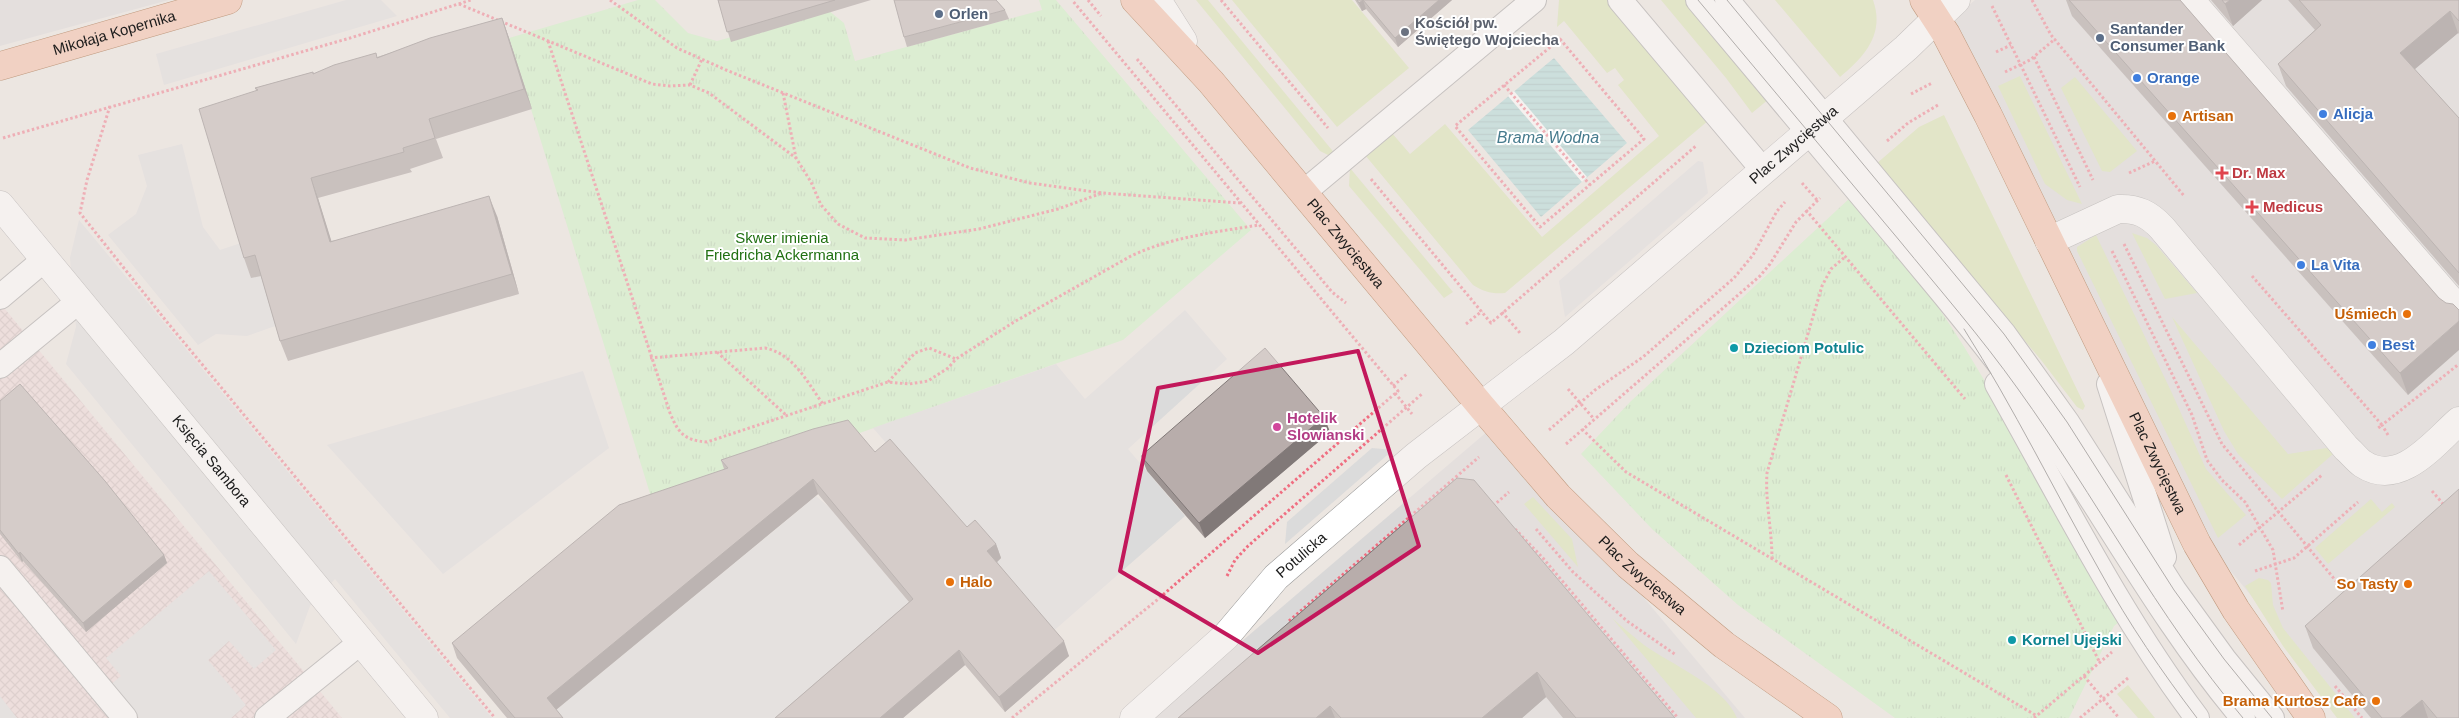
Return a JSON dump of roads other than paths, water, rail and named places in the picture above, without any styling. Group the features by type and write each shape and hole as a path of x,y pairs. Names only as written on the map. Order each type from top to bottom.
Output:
{"main road":[{"name":"Mikołaja Kopernika","path":"0,66 228,0"},
{"name":"Plac Zwycięstwa","path":"1135,0 1211,82 1552,489 1628,565 1724,645 1828,718"},
{"name":"Plac Zwycięstwa","path":"1930,9 1988,114 2197,544 2236,610 2280,677 2311,718"}],"street":[{"name":"Plac Zwycięstwa","path":"1157,0 1211,82"},
{"path":"1930,9 1956,0"},
{"path":"2190,0 2459,310"},
{"name":"Plac Zwycięstwa","path":"1481,406 1564,342 1816,124 1930,9"},
{"name":"Księcia Sambora","path":"0,205 424,718"},
{"path":"2049,241 2102,215 2129,209 2145,213 2153,219 2346,448 2364,464 2382,470 2394,470 2409,465 2451,428"},
{"name":"Potulicka","path":"1134,718 1222,641 1276,576 1416,456 1481,406"}],"lane":[{"path":"1304,192 1534,0"},
{"path":"1620,0 1763,170"},
{"path":"1698,0 1816,124 1966,287 2039,381 2174,590 2224,659 2272,718"},
{"path":"1726,0 1952,309 2008,402 2101,573 2132,624 2197,718"},
{"path":"0,297 45,259"},
{"path":"1931,279 2016,387 2064,456 2164,614 2199,664 2243,718"},
{"path":"0,366 79,301"},
{"path":"2092,328 2174,590"},
{"path":"0,568 125,718"},
{"path":"267,718 361,642"}],"water":[{"name":"Brama Wodna","path":"1554,58 1627,143 1541,217 1468,130"}],"tram line":[{"path":"1698,0 1899,240 2004,370 2047,430 2183,639 2243,718"},
{"path":"1727,0 2004,334 2067,422 2174,590 2224,659 2272,718"},
{"path":"1964,329 2000,389 2123,611 2197,718"}],"place":[{"name":"Orlen","path":"939,14"},
{"name":"Kościół pw. Świętego Wojciecha","path":"1405,32"},
{"name":"Santander Consumer Bank","path":"2100,38"},
{"name":"Orange","path":"2137,78"},
{"name":"Alicja","path":"2323,114"},
{"name":"Artisan","path":"2172,116"},
{"name":"Dr. Max","path":"2222,173"},
{"name":"Medicus","path":"2252,207"},
{"name":"La Vita","path":"2301,265"},
{"name":"Uśmiech","path":"2407,314"},
{"name":"Best","path":"2372,345"},
{"name":"Dzieciom Potulic","path":"1734,348"},
{"name":"Hotelik Slowianski","path":"1277,427"},
{"name":"Halo","path":"950,582"},
{"name":"So Tasty","path":"2408,584"},
{"name":"Kornel Ujejski","path":"2012,640"},
{"name":"Brama Kurtosz Cafe","path":"2376,701"}],"park label":[{"name":"Skwer imienia Friedricha Ackermanna","path":"782,246"}]}
